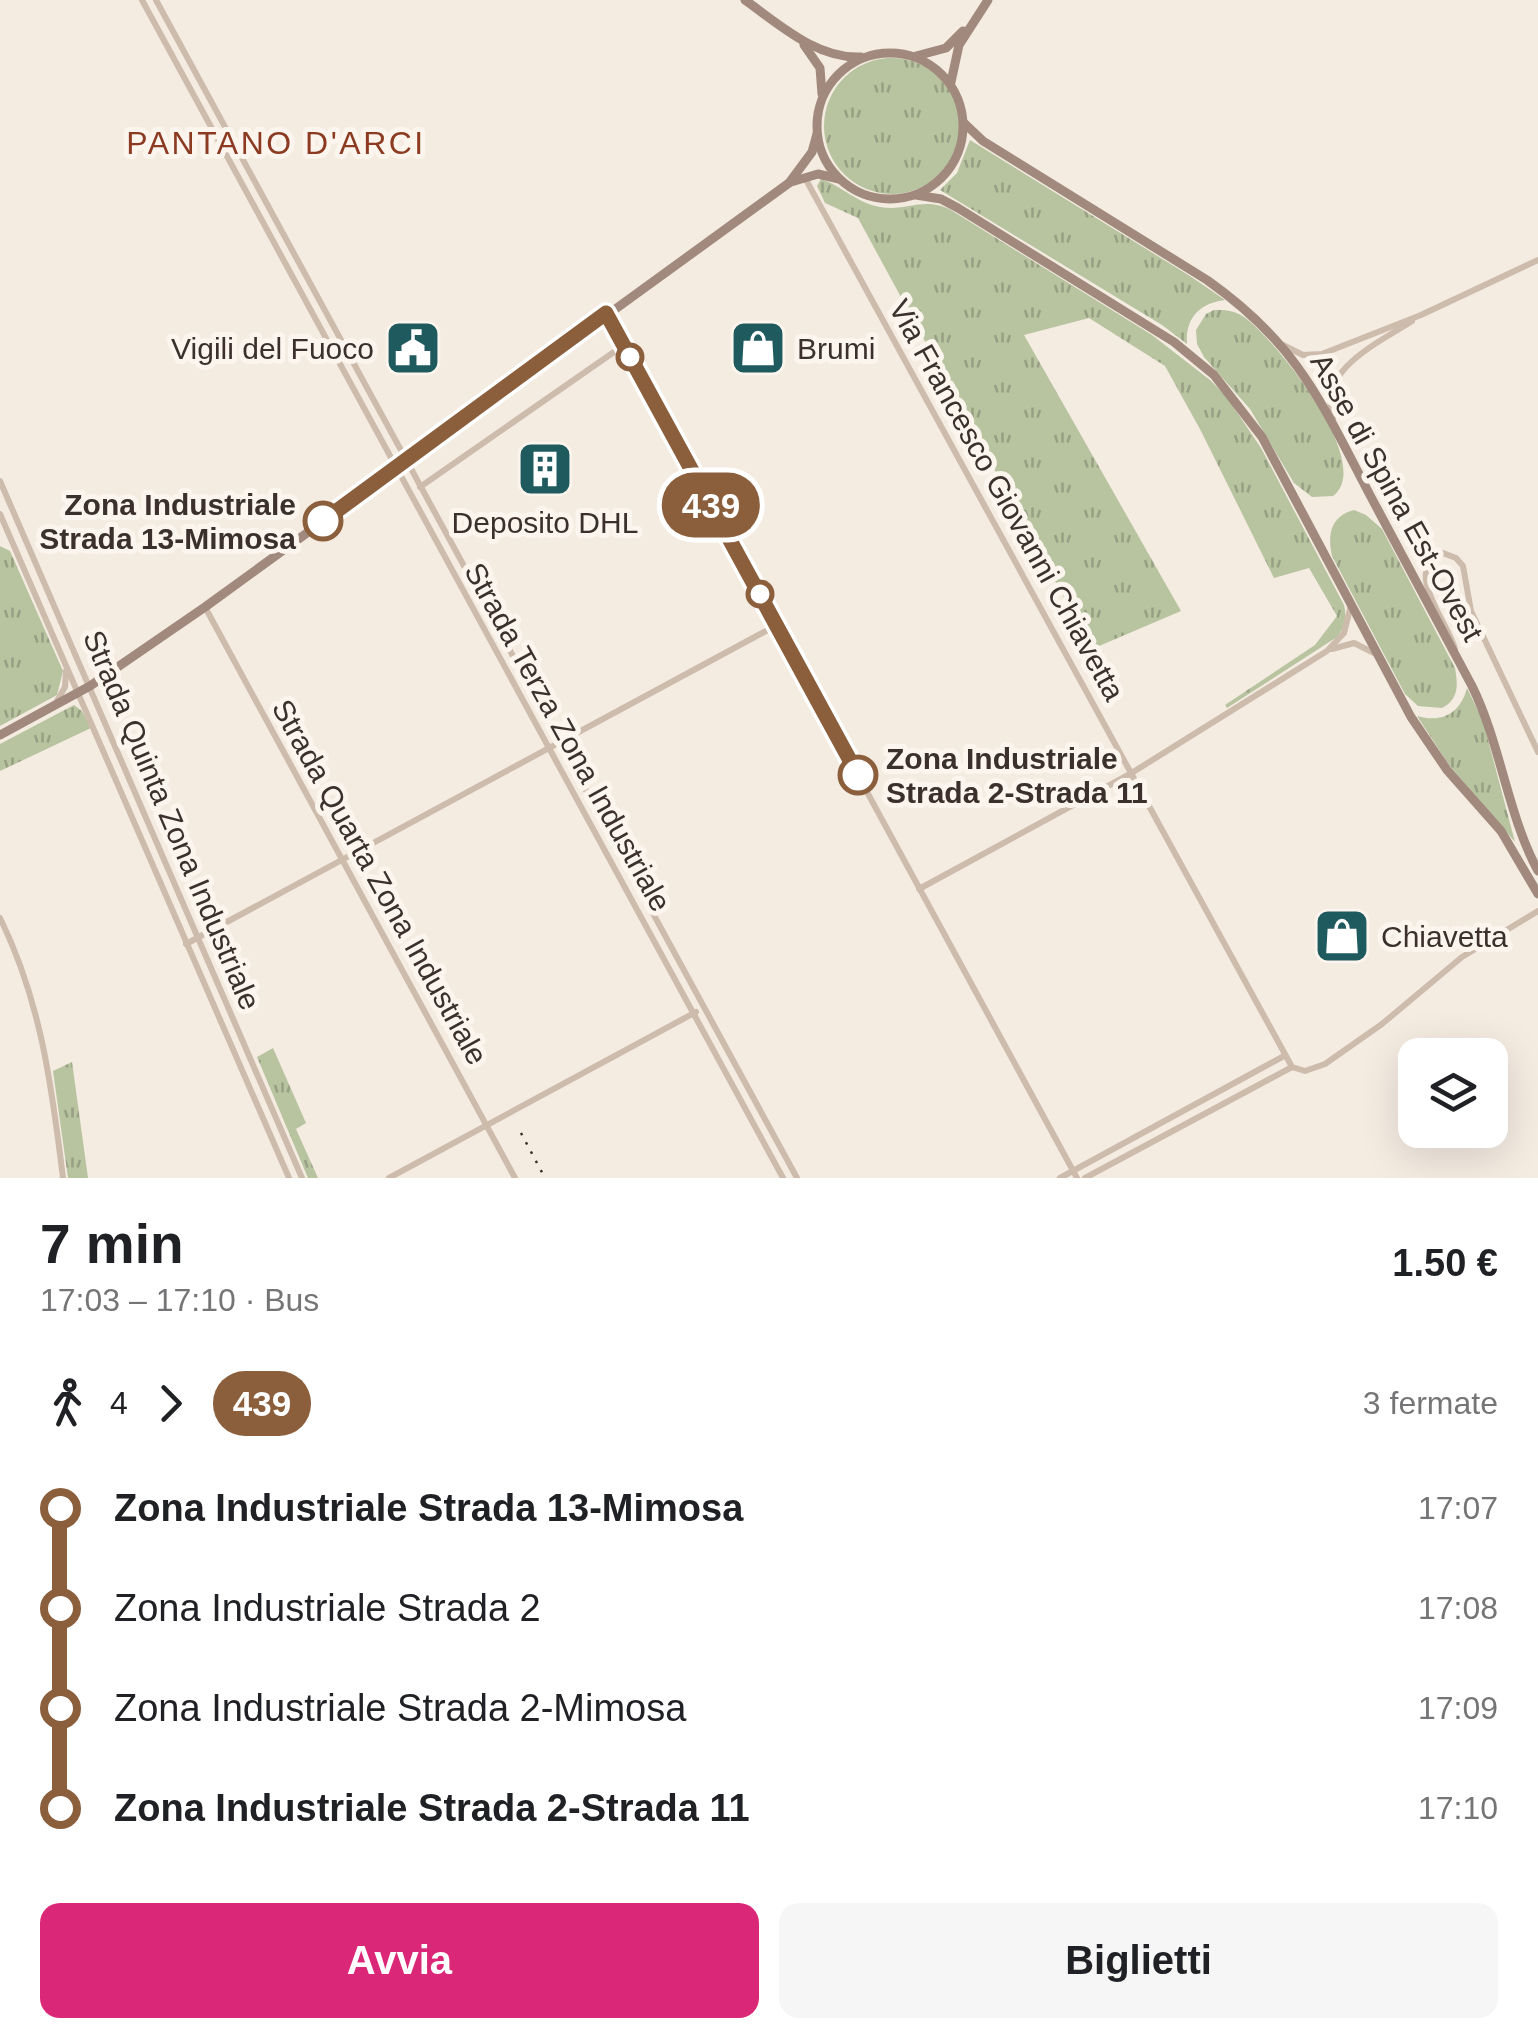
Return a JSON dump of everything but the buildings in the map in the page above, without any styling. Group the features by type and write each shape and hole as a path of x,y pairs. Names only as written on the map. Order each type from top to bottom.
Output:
{"main road":[{"path":"745,0 796,36 838,56 865,57 886,52 913,56 934,67 951,84 964,122 962,146 941,180 916,195 900,199 876,198 841,180 824,157 818,134"},
{"path":"913,56 946,48 988,0"},
{"path":"951,84 952,65 972,22"},
{"path":"0,736 79,693 205,607 789,182 812,152 821,101 820,68 796,36"},
{"path":"821,101 840,72 865,57"},
{"name":"Asse di Spina Est-Ovest","path":"964,122 983,141 1220,289 1283,346 1324,404 1488,719 1523,838 1538,871"},
{"path":"789,182 818,174 841,180"},
{"path":"916,195 941,199 958,208 1165,336 1214,375 1262,437 1429,746 1502,832 1538,894"}],"street":[{"name":"Strada Terza Zona Industriale","path":"142,0 783,1178"},
{"name":"Strada Terza Zona Industriale","path":"156,0 797,1178"},
{"name":"Via Francesco Giovanni Chiavetta","path":"804,178 1292,1067"},
{"path":"256,210 267,205"},
{"path":"1283,346 1315,356 1421,315 1538,260"},
{"path":"606,313 1075,1174"},
{"path":"1337,429 1329,398 1335,381 1365,350 1421,315"},
{"path":"420,487 624,345"},
{"name":"Strada Quinta Zona Industriale","path":"0,480 302,1178"},
{"name":"Strada Quinta Zona Industriale","path":"0,514 289,1178"},
{"path":"1458,660 1424,571 1429,560 1443,553 1463,566 1471,611 1538,752"},
{"path":"447,563 459,558"},
{"path":"919,889 1130,774 1326,651 1344,633 1351,604"},
{"name":"Strada Quarta Zona Industriale","path":"205,607 516,1178"},
{"path":"186,944 777,625"},
{"path":"1326,651 1354,642 1379,656"},
{"path":"54,706 66,682 66,665"},
{"path":"614,867 626,861"},
{"path":"1086,1178 1292,1067 1304,1071 1325,1064 1382,1024 1462,957 1538,911"},
{"path":"0,918 26,978 40,1024 63,1178"},
{"path":"206,990 218,984"},
{"path":"389,1178 704,1007"},
{"path":"712,1048 723,1043"},
{"path":"1060,1178 1075,1174 1284,1056"}],"green space":[{"path":"892,58 918,63 940,78 955,100 960,126 955,152 940,174 918,189 892,194 866,189 844,174 829,152 824,126 829,100 844,78 866,63"},
{"path":"970,140 1225,300 1208,304 1196,313 1187,344 940,190 957,173"},
{"path":"821,179 880,207 931,204 951,210 1152,335 1210,380 1226,396 1261,448 1344,605 1345,622 1337,637 1227,708 1225,705 1315,645 1337,616 1309,568 1274,578 1165,366 1089,318 1024,335 1181,611 1092,649 858,218 825,203 817,186"},
{"path":"1214,310 1244,317 1277,350 1316,403 1342,458 1343,480 1333,496 1312,497 1294,483 1250,409 1204,357 1197,344 1196,330 1206,314"},
{"path":"1354,510 1382,529 1455,668 1456,691 1442,708 1418,706 1405,694 1332,556 1332,527 1340,517"},
{"path":"0,546 10,551 63,671 57,695 0,726"},
{"path":"1467,688 1483,721 1515,842 1449,765 1417,716 1434,718 1449,714 1460,704"},
{"path":"74,705 91,728 0,771 0,744"},
{"path":"273,1048 306,1123 296,1129 318,1178 308,1178 257,1057"},
{"path":"72,1062 88,1178 68,1178 53,1071"}],"railway":[{"path":"521,1133 545,1178"}],"bus line":[{"name":"439","path":"323,521 606,313 858,775"}],"place":[{"name":"Vigili del Fuoco","path":"413,348"},
{"name":"Brumi","path":"758,348"},
{"name":"Deposito DHL","path":"545,469"},
{"name":"Zona Industriale Strada 13-Mimosa","path":"323,521"},
{"name":"Zona Industriale Strada 2-Strada 11","path":"858,775"},
{"name":"Chiavetta","path":"1342,936"}],"district":[{"name":"PANTANO D'ARCI","path":"276,143"}]}
